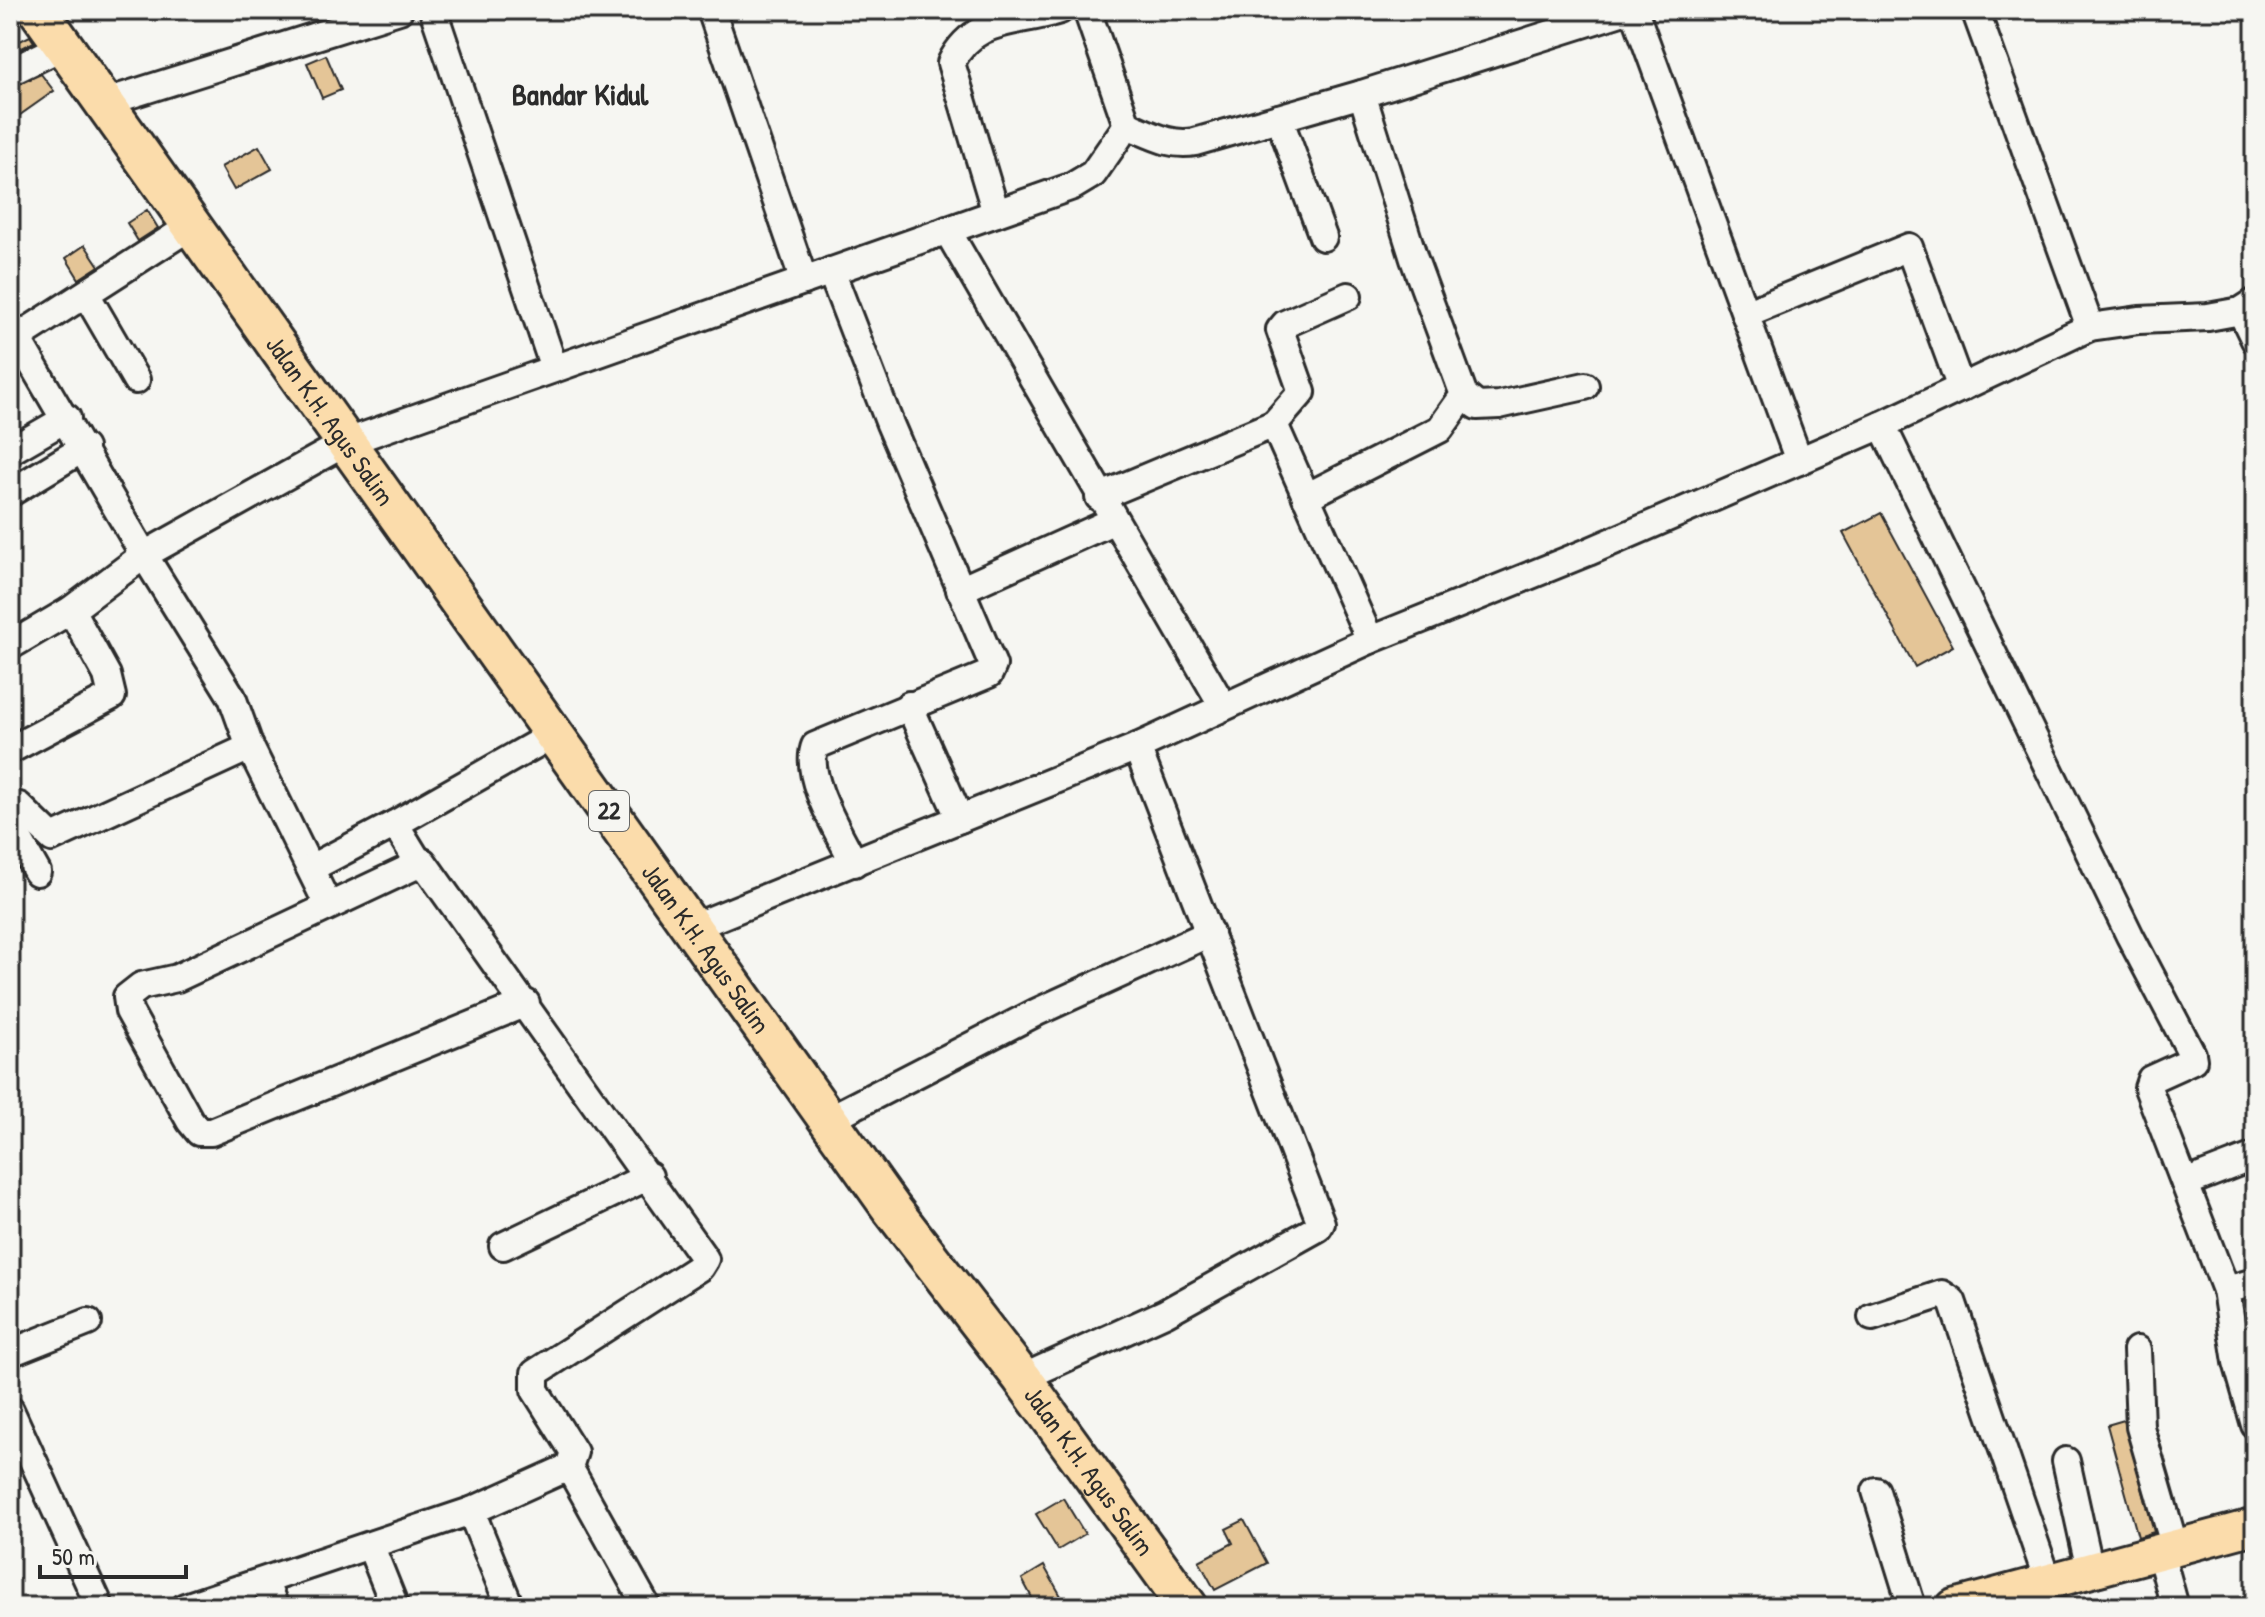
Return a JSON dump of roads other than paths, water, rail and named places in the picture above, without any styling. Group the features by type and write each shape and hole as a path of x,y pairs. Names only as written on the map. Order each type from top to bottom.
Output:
{"highway":[{"name":"Jalan K.H. Agus Salim","path":"38,10 827,1120 1022,1378 1188,1607"}],"main road":[{"path":"1954,1607 1991,1602 2048,1581 2255,1526"}],"street":[{"path":"103,103 399,10"},
{"path":"433,10 554,368"},
{"path":"711,10 804,281"},
{"path":"996,213 951,63 961,43 986,26 1060,10"},
{"path":"1087,10 1127,125"},
{"path":"1127,125 1181,145 1362,94 1627,10"},
{"path":"1634,10 1799,461"},
{"path":"1975,10 2090,327"},
{"path":"10,72 65,45"},
{"path":"1362,94 1414,259 1464,395 1477,406 1499,405 1585,386"},
{"path":"1279,118 1323,237"},
{"path":"10,646 71,610 144,555 347,442 1083,181 1107,157 1127,125"},
{"path":"191,226 86,294 14,331 144,555 232,697 250,747 328,905"},
{"path":"947,230 1099,497 1223,706"},
{"path":"1745,314 1909,247 1961,388"},
{"path":"831,271 993,665 989,674 815,746 810,757 816,783 854,863"},
{"path":"86,294 136,380"},
{"path":"1099,497 1274,424 1302,392 1280,330 1285,324 1348,296"},
{"path":"691,928 1137,747 1370,640 1588,552 1882,425 2090,327 2139,320 2208,317 2248,307 2255,340"},
{"path":"1306,497 1440,429 1464,395"},
{"path":"10,451 67,418"},
{"path":"1274,424 1370,640"},
{"path":"1882,425 2141,959 2192,1054 2193,1060 2151,1079 2148,1088 2226,1290 2237,1362 2255,1425"},
{"path":"10,493 84,448"},
{"path":"960,590 1113,521"},
{"path":"10,750 112,696 107,675 71,610"},
{"path":"909,705 960,819"},
{"path":"311,868 554,734"},
{"path":"12,809 52,838 250,747"},
{"path":"1022,1378 1165,1313 1318,1228 1321,1223 1137,747"},
{"path":"12,809 37,872"},
{"path":"185,1607 270,1595 371,1547 471,1511 569,1467 574,1452 535,1390 535,1373 705,1263 700,1248 430,869 419,863 395,824"},
{"path":"419,863 177,978 141,986 127,997 129,1011 190,1121 199,1132 211,1132 526,1003"},
{"path":"827,1120 1037,1012 1210,933"},
{"path":"2185,1183 2255,1156"},
{"path":"503,1246 649,1176"},
{"path":"2226,1290 2255,1282"},
{"path":"1872,1317 1942,1294 1952,1301 2048,1581"},
{"path":"10,1353 88,1322"},
{"path":"2137,1350 2140,1427 2168,1550 2175,1607"},
{"path":"10,1410 100,1607"},
{"path":"2066,1461 2090,1570"},
{"path":"569,1467 647,1607"},
{"path":"1876,1491 1912,1607"},
{"path":"471,1511 510,1607"},
{"path":"371,1547 395,1607"}],"district":[{"name":"Bandar Kidul","path":"580,95"}]}
